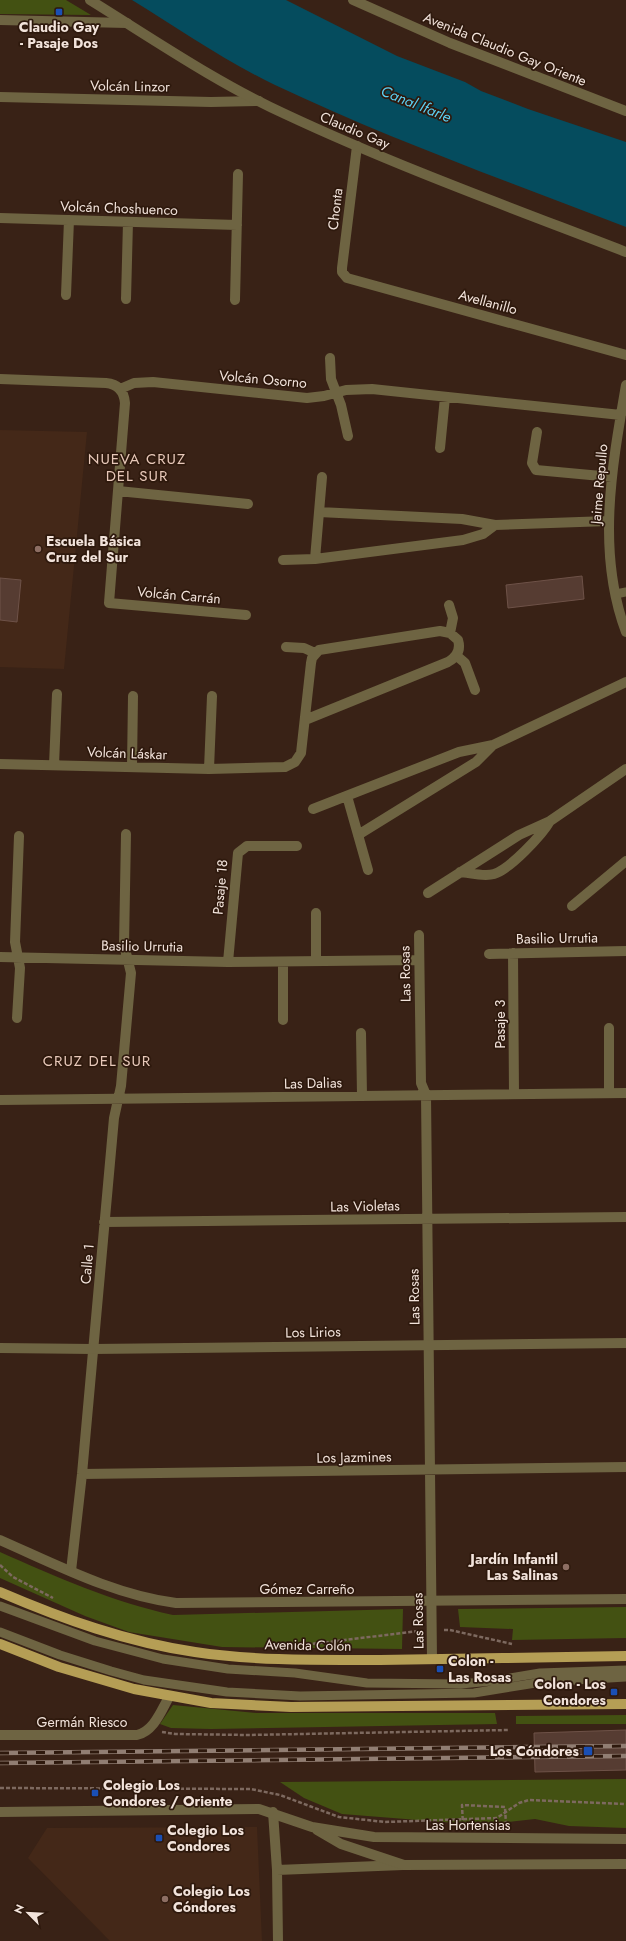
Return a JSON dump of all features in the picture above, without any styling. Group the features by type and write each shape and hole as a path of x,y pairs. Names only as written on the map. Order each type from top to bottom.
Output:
{"main road":[{"name":"Avenida Colón","path":"0,1592 59,1617 97,1630 194,1652 223,1656 290,1660 626,1656"},
{"path":"0,1644 90,1677 134,1689 169,1697 235,1705 291,1708 626,1704"}],"street":[{"name":"Claudio Gay","path":"90,0 259,101 284,114 357,146 626,252"},
{"name":"Avenida Claudio Gay Oriente","path":"353,0 450,43 626,111"},
{"path":"0,20 127,23"},
{"name":"Volcán Linzor","path":"0,97 211,102 259,101"},
{"name":"Chonta","path":"344,275 342,268 357,146"},
{"path":"235,300 238,174"},
{"name":"Volcán Choshuenco","path":"0,218 237,226"},
{"path":"66,295 69,220"},
{"path":"126,299 128,222"},
{"name":"Avellanillo","path":"344,275 351,279 626,355"},
{"path":"330,358 331,379 341,405 348,436"},
{"path":"0,379 106,383 120,389 125,403 118,491 248,504"},
{"name":"Volcán Osorno","path":"120,389 134,383 144,382 307,398 356,389 372,389 621,415"},
{"name":"Jaime Repullo","path":"626,385 612,477 608,522 621,593 626,632"},
{"path":"440,448 445,397"},
{"path":"537,432 532,463 536,470 612,477"},
{"path":"315,559 322,477"},
{"name":"Volcán Carrán","path":"118,491 109,603 246,614"},
{"path":"319,512 462,519 495,524 608,522"},
{"path":"283,560 315,559 474,538 483,534 495,524"},
{"path":"449,605 453,618 450,633"},
{"path":"286,647 304,648 315,653 324,649 444,631 450,633 458,640 459,648 457,656 448,662 305,720"},
{"name":"Volcán Láskar","path":"0,764 209,769 285,767 295,762 301,753 311,663 315,653"},
{"path":"457,656 465,664 475,690"},
{"path":"313,809 459,752 493,745 626,682"},
{"path":"54,765 57,694"},
{"path":"132,767 133,696"},
{"path":"209,769 212,696"},
{"path":"358,835 465,769 485,754 493,745"},
{"path":"428,893 527,830 550,821 626,769"},
{"path":"347,796 368,870"},
{"path":"460,872 488,875 499,872 535,841 550,821"},
{"name":"Calle 1","path":"71,1572 82,1474 114,1118 119,1099 131,973 124,945 126,834"},
{"path":"18,1018 20,968 15,942 19,836"},
{"name":"Pasaje 18","path":"228,962 238,852 247,846 297,846"},
{"path":"572,906 626,861"},
{"path":"316,913 316,962"},
{"name":"Las Rosas","path":"419,935 421,1083 426,1096 432,1659"},
{"name":"Basilio Urrutia","path":"489,954 626,951"},
{"name":"Pasaje 3","path":"513,953 514,1094"},
{"name":"Basilio Urrutia","path":"0,957 228,962 419,960"},
{"path":"282,962 283,1020"},
{"path":"609,1028 609,1093"},
{"path":"361,1033 362,1096"},
{"name":"Las Dalias","path":"0,1100 626,1093"},
{"name":"Las Violetas","path":"104,1222 626,1217"},
{"name":"Los Lirios","path":"0,1348 93,1349 626,1343"},
{"name":"Los Jazmines","path":"82,1474 626,1467"},
{"name":"Gómez Carreño","path":"0,1540 71,1572 124,1592 157,1601 176,1603 431,1602 626,1599"},
{"name":"Germán Riesco","path":"0,1735 137,1735 147,1731 169,1697"},
{"name":"Las Hortensias","path":"0,1812 252,1809 273,1812 312,1826 374,1837 463,1839 626,1839"},
{"path":"273,1812 277,1870 278,1941"},
{"name":"Las Hortensias","path":"312,1826 342,1844 404,1865"},
{"name":"Las Hortensias","path":"277,1870 404,1865 626,1864"}],"lane":[{"path":"0,1606 95,1641 162,1659 228,1668 295,1673 367,1683 461,1684 552,1672 626,1670"},
{"path":"0,1632 66,1657 138,1678 197,1689 249,1694 339,1696 474,1693 542,1682 626,1677"}],"path":[{"path":"0,1565 13,1577 58,1601"},
{"path":"293,1646 407,1631 432,1630 450,1630 509,1644 517,1644"},
{"path":"175,1734 248,1735 509,1730"},
{"path":"0,1788 251,1788 280,1795 339,1816 385,1822 462,1821 497,1818 519,1803 529,1800 626,1804"},
{"path":"463,1839 462,1805 505,1806 506,1826 514,1826"}],"shaded area":[{"name":"Escuela Básica Cruz del Sur","path":"0,430 87,432 64,669 0,667"},
{"name":"Colegio Los Cóndores","path":"257,1827 262,1941 110,1941 28,1858 47,1828"}],"green space":[{"path":"0,0 66,0 91,15 0,14"},
{"path":"0,1552 107,1596 151,1610 173,1615 403,1609 402,1649 222,1647 129,1632 85,1616 0,1578"},
{"path":"626,1607 626,1638 512,1640 513,1629 460,1627 458,1609"},
{"path":"173,1705 257,1713 495,1713 497,1724 211,1729 171,1728 160,1724"},
{"path":"626,1715 626,1724 516,1724 516,1716"},
{"path":"626,1779 626,1828 569,1826 535,1819 481,1825 342,1814 304,1798 280,1782"}],"water":[{"name":"Canal Ifarle","path":"132,0 286,0 397,56 465,82 481,91 528,109 626,142 626,227 405,142 318,105 256,76"}],"building":[{"path":"582,576 584,599 508,608 506,585"},
{"path":"0,578 21,580 17,622 0,620"},
{"path":"626,1730 626,1770 535,1772 534,1733"}],"railway":[{"path":"0,1753 626,1746"},
{"path":"0,1763 626,1756"}],"place":[{"name":"Claudio Gay - Pasaje Dos","path":"59,12"},
{"name":"Escuela Básica Cruz del Sur","path":"38,549"},
{"name":"Jardín Infantil Las Salinas","path":"566,1567"},
{"name":"Colon - Las Rosas","path":"440,1669"},
{"name":"Colon - Los Condores","path":"614,1692"},
{"name":"Los Cóndores","path":"588,1751"},
{"name":"Colegio Los Condores / Oriente","path":"95,1793"},
{"name":"Colegio Los Condores","path":"159,1838"},
{"name":"Colegio Los Cóndores","path":"165,1899"}],"district":[{"name":"NUEVA CRUZ DEL SUR","path":"137,468"},
{"name":"CRUZ DEL SUR","path":"97,1061"}]}
